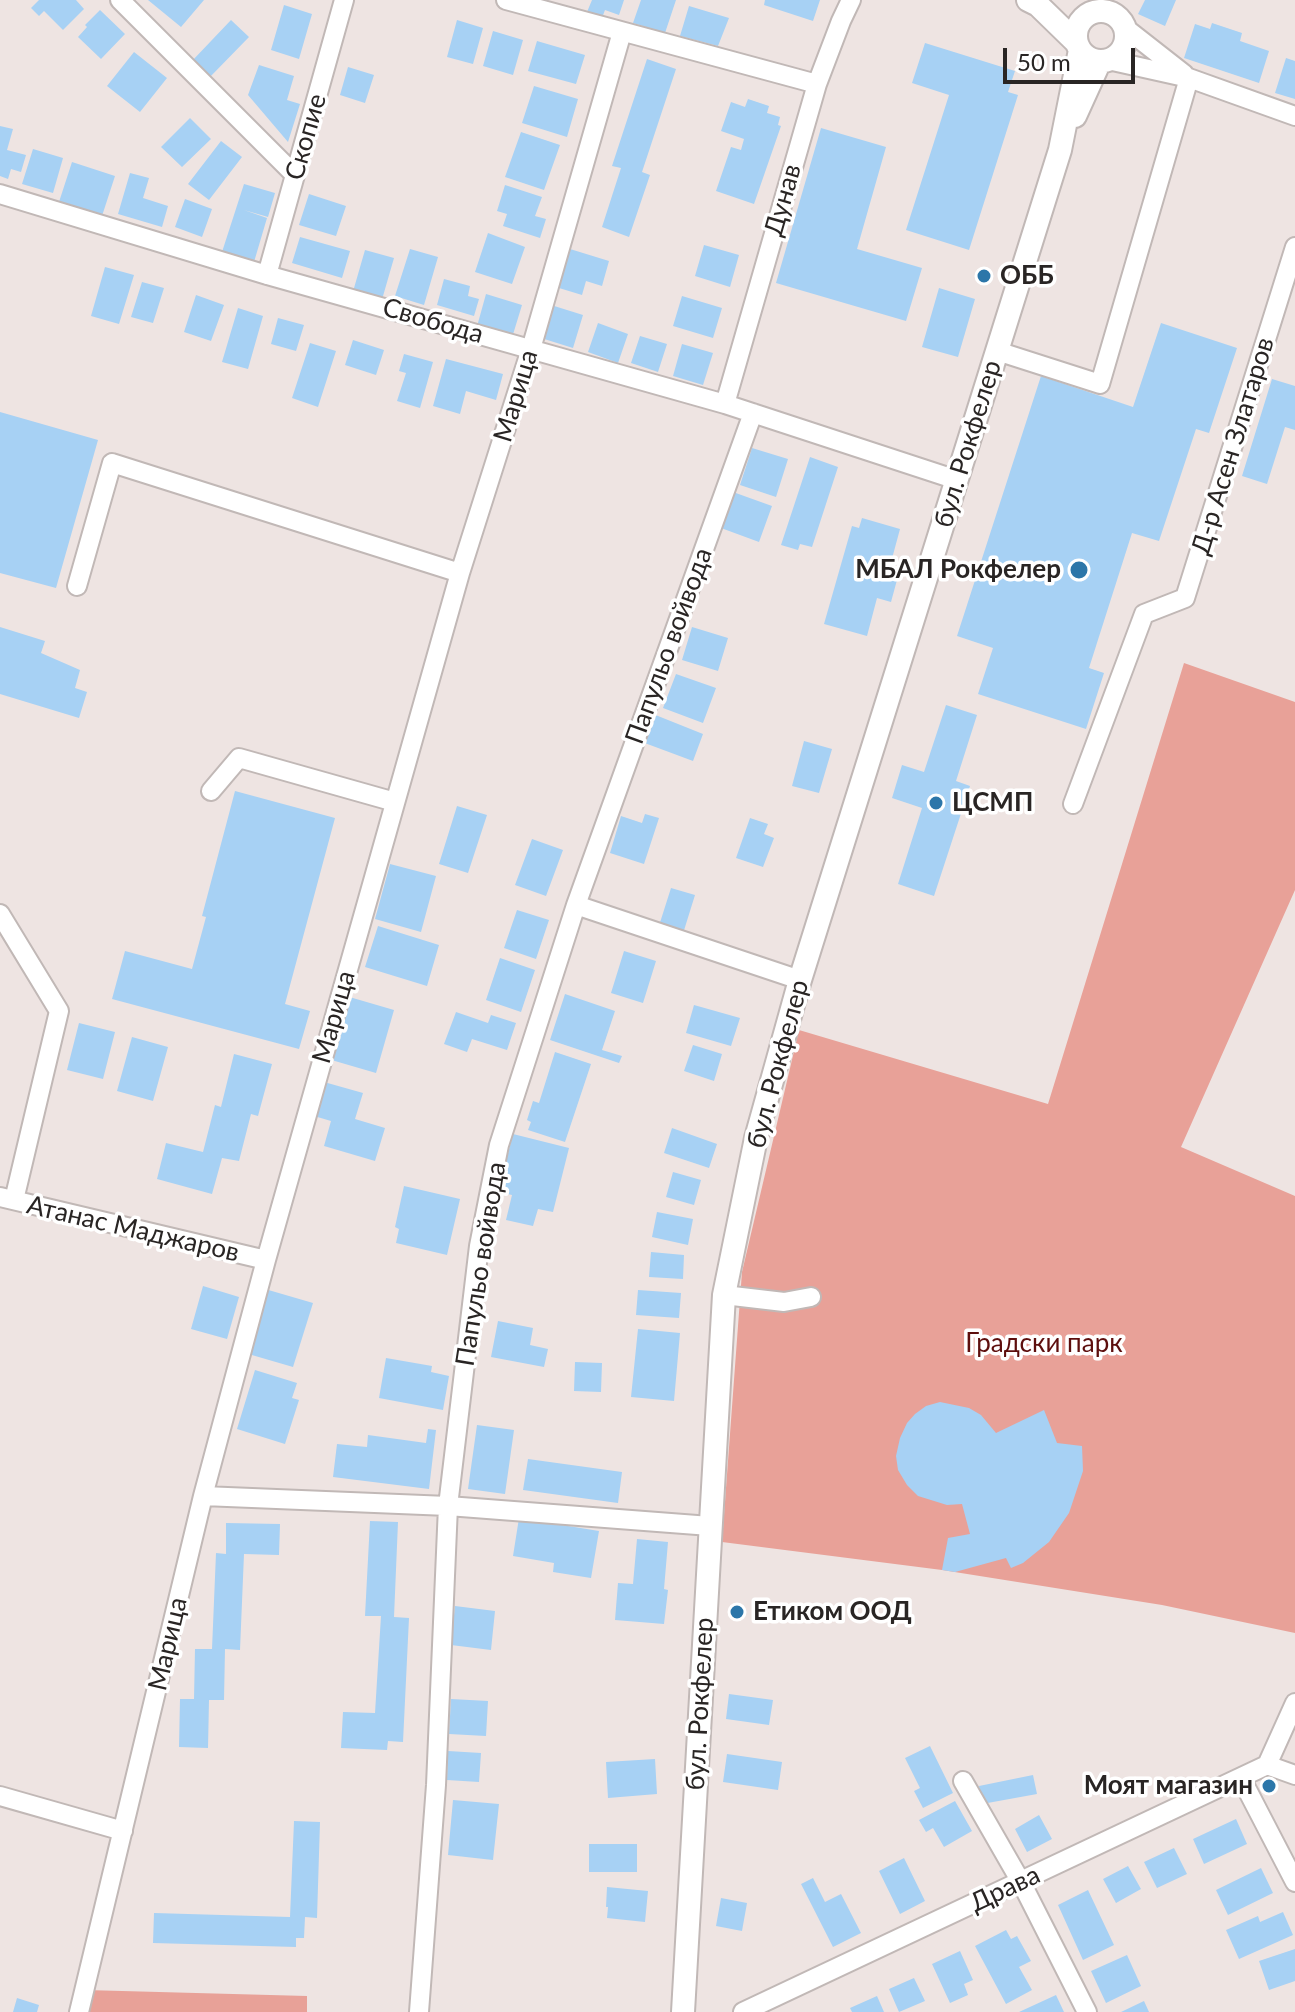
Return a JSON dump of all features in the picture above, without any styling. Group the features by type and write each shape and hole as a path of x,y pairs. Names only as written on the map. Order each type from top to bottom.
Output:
{"main road":[{"path":"1033,3 1123,15 1126,37 1123,47 1117,55 1104,61 1088,58 1033,3"},
{"path":"1078,46 1078,26 1096,9"},
{"name":"бул. Рокфелер","path":"683,2012 724,1295 756,1138 800,980 1060,150 1078,46"},
{"name":"бул. Рокфелер","path":"1060,150 1104,61"}],"street":[{"path":"120,0 295,175"},
{"name":"Скопие","path":"267,275 344,0"},
{"path":"506,0 817,84"},
{"name":"Дунав","path":"725,404 817,84 851,0"},
{"path":"1123,15 1189,78"},
{"name":"Марица","path":"79,2012 203,1496 266,1260 460,573 531,349 622,32"},
{"path":"1104,61 1189,78 1295,116"},
{"path":"997,351 1100,384 1189,78"},
{"name":"Свобода","path":"0,194 267,275 725,404 957,480"},
{"name":"Д-р Асен Златаров","path":"1073,804 1144,614 1185,598 1295,247"},
{"name":"Папульо войвода","path":"419,2012 436,1785 448,1506 479,1246 499,1145 576,905 753,413"},
{"path":"77,586 112,463 460,573"},
{"path":"211,791 239,758 395,802"},
{"path":"576,905 800,980"},
{"path":"0,914 59,1011 7,1198"},
{"name":"Атанас Маджаров","path":"7,1198 266,1260"},
{"path":"724,1295 784,1302 811,1297"},
{"path":"203,1496 448,1506 710,1526"},
{"path":"1295,1703 1267,1765 1295,1775"},
{"name":"Драва","path":"743,2012 1267,1765"},
{"path":"1241,1778 1295,1882"},
{"path":"963,1781 1021,1882 1087,2012"},
{"path":"0,1796 123,1831"}],"green space":[{"name":"Градски парк","path":"1184,663 1295,702 1295,890 1181,1147 1295,1196 1295,1633 1162,1605 942,1570 722,1542 742,1272 799,1030 1048,1104"},
{"path":"85,1990 307,1996 307,2012 79,2012"}],"building":[{"path":"39,0 76,0 84,9 63,30 44,11 39,16 31,8"},
{"path":"148,0 204,0 181,27"},
{"path":"592,0 624,0 619,15 605,10 602,18 587,12"},
{"path":"641,0 676,0 665,33 633,23"},
{"path":"765,0 820,0 813,21 764,5"},
{"path":"1145,0 1176,0 1165,26 1138,14"},
{"path":"284,5 312,14 299,59 271,50"},
{"path":"689,6 729,18 718,46 680,36"},
{"path":"100,10 125,34 101,59 78,37"},
{"path":"231,20 249,37 210,77 192,61"},
{"path":"457,20 483,28 473,64 447,57"},
{"path":"1212,23 1242,33 1240,41 1269,51 1259,83 1184,58 1195,24 1210,29"},
{"path":"493,31 523,40 513,75 483,66"},
{"path":"537,41 585,55 576,84 528,71"},
{"path":"925,43 1015,71 1008,92 1018,95 969,250 906,230 949,95 912,83"},
{"path":"134,52 167,78 140,112 107,86"},
{"path":"1286,58 1295,61 1295,99 1275,93"},
{"path":"647,59 676,69 642,172 650,175 629,237 602,227 621,168 612,166"},
{"path":"259,65 294,76 287,100 300,104 288,142 248,95"},
{"path":"348,67 374,75 365,103 340,95"},
{"path":"534,86 578,99 567,137 522,123"},
{"path":"748,99 769,106 767,113 780,117 778,125 781,126 754,204 716,191 731,147 741,150 744,139 721,131 731,102 745,107"},
{"path":"190,118 211,139 182,167 161,147"},
{"path":"0,126 13,129 7,150 26,155 21,172 11,169 8,179 0,176"},
{"path":"821,128 886,147 857,249 922,268 906,321 776,283"},
{"path":"521,132 560,145 544,190 505,177"},
{"path":"221,141 242,157 209,200 188,184"},
{"path":"33,149 63,158 53,193 22,184"},
{"path":"72,162 115,176 102,216 59,202"},
{"path":"130,173 149,178 143,198 168,206 162,227 118,214"},
{"path":"244,184 275,193 268,217 244,210 267,218 254,262 222,252"},
{"path":"505,185 542,197 535,216 546,219 540,238 503,226 507,214 497,211"},
{"path":"309,194 346,206 336,236 299,225"},
{"path":"185,199 212,209 202,237 175,227"},
{"path":"488,233 525,247 512,284 475,272"},
{"path":"300,237 350,251 342,278 292,263"},
{"path":"704,245 739,255 730,287 695,276"},
{"path":"410,249 438,257 424,305 395,296"},
{"path":"570,249 609,261 602,286 586,281 582,295 559,288"},
{"path":"365,250 394,258 381,303 352,295"},
{"path":"105,267 134,275 119,324 91,316"},
{"path":"444,279 470,286 468,296 479,299 474,316 437,305"},
{"path":"142,282 164,288 153,323 131,317"},
{"path":"939,288 975,299 958,357 922,347"},
{"path":"486,294 522,305 511,341 476,330"},
{"path":"196,295 224,305 211,341 184,332"},
{"path":"682,296 722,308 713,338 673,326"},
{"path":"551,305 583,315 573,348 541,338"},
{"path":"238,308 263,316 248,369 222,362"},
{"path":"278,318 304,325 296,351 271,344"},
{"path":"598,323 628,334 618,363 588,352"},
{"path":"1161,323 1237,348 1209,433 1196,429 1159,541 1132,533 1089,668 1104,673 1086,729 978,694 993,648 957,636 1041,376 1133,407"},
{"path":"640,336 667,344 658,372 631,363"},
{"path":"353,340 384,350 376,375 345,365"},
{"path":"310,343 336,351 318,407 292,398"},
{"path":"682,344 713,353 703,385 673,376"},
{"path":"404,354 433,362 420,408 397,401 406,373 399,371"},
{"path":"446,359 503,374 496,400 466,391 460,414 433,406"},
{"path":"1272,379 1295,386 1295,430 1285,427 1267,484 1242,476"},
{"path":"0,412 98,440 56,588 0,573"},
{"path":"752,448 788,459 776,497 740,485"},
{"path":"810,457 838,467 812,547 800,544 798,550 781,545"},
{"path":"733,492 772,506 759,542 721,528"},
{"path":"862,518 900,529 890,566 900,569 891,602 877,598 867,636 824,624 852,526 859,528"},
{"path":"0,627 45,641 41,653 80,670 75,688 87,692 79,718 0,694"},
{"path":"692,627 728,638 718,671 682,660"},
{"path":"676,674 716,688 703,723 663,708"},
{"name":"ЦСМП","path":"946,705 977,715 956,781 970,786 934,896 898,884 922,808 892,798 902,765 924,772"},
{"path":"653,714 703,734 693,761 642,742"},
{"path":"804,741 832,749 819,793 792,786"},
{"path":"235,791 335,818 285,1004 310,1011 299,1049 112,999 125,951 192,969 206,917 202,916"},
{"path":"457,806 487,815 468,873 439,864"},
{"path":"645,814 659,818 644,864 610,853 621,816 642,823"},
{"path":"750,818 768,824 764,834 774,838 763,867 736,858"},
{"path":"532,839 563,850 546,896 515,885"},
{"path":"390,864 436,876 421,932 375,919"},
{"path":"671,888 695,895 681,940 657,932"},
{"path":"517,910 549,920 536,959 504,948"},
{"path":"378,926 439,945 427,986 365,967"},
{"path":"624,951 656,961 643,1003 611,993"},
{"path":"500,958 535,970 521,1012 486,1000"},
{"path":"565,994 615,1011 602,1050 622,1056 619,1063 550,1040"},
{"path":"346,996 394,1010 376,1073 328,1059"},
{"path":"694,1005 740,1018 731,1046 686,1033"},
{"path":"456,1012 488,1023 491,1015 516,1023 507,1050 472,1039 467,1052 444,1044"},
{"path":"79,1023 115,1032 103,1079 67,1070"},
{"path":"132,1037 168,1047 153,1101 117,1091"},
{"path":"693,1045 722,1054 714,1081 684,1071"},
{"path":"555,1052 591,1064 565,1142 528,1130 531,1122 527,1120 533,1101 539,1103"},
{"path":"234,1054 272,1064 258,1116 251,1114 239,1161 222,1158 212,1194 157,1179 166,1143 203,1152 215,1105 221,1107"},
{"path":"324,1082 363,1093 355,1119 385,1128 375,1161 324,1146 331,1121 314,1116"},
{"path":"672,1128 717,1144 709,1168 664,1153"},
{"path":"513,1134 569,1148 553,1212 538,1209 533,1226 506,1220 512,1195 498,1192"},
{"path":"673,1172 701,1180 694,1205 666,1197"},
{"path":"404,1186 460,1199 447,1255 396,1243 399,1229 395,1227"},
{"path":"657,1212 693,1219 688,1245 652,1237"},
{"path":"651,1252 684,1255 683,1279 649,1277"},
{"path":"203,1286 239,1297 227,1339 191,1329"},
{"path":"265,1289 313,1303 293,1367 245,1353"},
{"path":"638,1290 681,1293 679,1318 636,1315"},
{"path":"498,1321 533,1328 530,1345 548,1349 544,1367 491,1357"},
{"path":"638,1329 680,1333 674,1401 631,1397"},
{"path":"386,1358 432,1366 431,1372 449,1376 443,1410 379,1398"},
{"path":"575,1362 602,1363 601,1392 574,1391"},
{"path":"255,1370 297,1383 292,1398 299,1400 285,1444 237,1429"},
{"path":"940,1402 969,1408 981,1415 996,1433 1044,1410 1057,1443 1082,1446 1083,1471 1069,1513 1049,1542 1023,1563 1011,1568 1006,1558 955,1572 942,1570 948,1538 970,1534 962,1504 947,1505 918,1496 898,1470 896,1456 907,1423 926,1406"},
{"path":"477,1425 514,1430 505,1494 468,1489"},
{"path":"428,1429 436,1430 429,1489 333,1477 337,1444 367,1447 368,1435 426,1443"},
{"path":"528,1459 622,1472 618,1503 523,1490"},
{"path":"519,1518 599,1531 591,1578 553,1572 554,1563 513,1556"},
{"path":"370,1521 398,1522 394,1617 409,1618 403,1742 388,1741 387,1750 341,1748 343,1712 375,1713 381,1616 365,1616"},
{"path":"226,1523 280,1524 279,1555 244,1554 240,1650 225,1649 224,1700 209,1700 208,1748 179,1747 180,1699 194,1699 195,1649 212,1649 216,1553 226,1554"},
{"path":"637,1539 668,1542 664,1624 615,1620 618,1583 633,1584"},
{"path":"455,1606 495,1611 491,1650 451,1645"},
{"path":"729,1694 773,1700 769,1725 726,1719"},
{"path":"451,1699 488,1701 486,1736 449,1734"},
{"path":"930,1746 953,1793 923,1808 914,1791 920,1788 905,1758"},
{"path":"448,1751 481,1753 479,1782 447,1780"},
{"path":"727,1754 782,1762 778,1790 723,1782"},
{"path":"655,1759 657,1794 608,1798 606,1762"},
{"path":"1033,1775 1037,1794 982,1804 979,1786"},
{"path":"453,1800 499,1804 493,1860 448,1855"},
{"path":"955,1801 972,1831 944,1847 933,1828 926,1832 919,1820"},
{"path":"1039,1815 1052,1839 1027,1852 1015,1829"},
{"path":"1236,1819 1247,1844 1204,1864 1193,1839"},
{"path":"294,1821 320,1822 317,1918 305,1917 304,1938 296,1938 296,1947 153,1943 154,1913 290,1917"},
{"path":"589,1844 637,1844 637,1872 589,1872"},
{"path":"1174,1848 1187,1874 1157,1888 1144,1862"},
{"path":"904,1858 925,1901 900,1914 879,1871"},
{"path":"1128,1866 1141,1889 1116,1903 1103,1879"},
{"path":"1261,1868 1273,1893 1228,1915 1216,1890"},
{"path":"813,1878 825,1902 841,1894 861,1933 833,1947 801,1884"},
{"path":"607,1887 648,1891 645,1922 607,1918"},
{"path":"1088,1890 1114,1945 1083,1960 1058,1905"},
{"path":"721,1898 747,1903 742,1931 716,1926"},
{"path":"1283,1912 1293,1935 1239,1959 1226,1930 1258,1916 1260,1922"},
{"path":"1006,1930 1011,1939 1017,1936 1031,1961 1019,1967 1032,1990 1006,2004 975,1946"},
{"path":"1295,1949 1295,1981 1269,1990 1259,1961"},
{"path":"960,1951 973,1980 964,1984 968,1995 950,2003 932,1964"},
{"path":"1127,1955 1141,1986 1106,2003 1091,1971"},
{"path":"914,1978 925,2001 899,2012 889,1989"},
{"path":"1056,1995 1064,2012 1019,2012"},
{"path":"877,1996 884,2012 852,2012 850,2008"},
{"path":"17,1998 39,2005 37,2012 13,2012"},
{"path":"1144,2001 1149,2012 1121,2012"}],"place":[{"name":"ОББ","path":"984,276"},
{"name":"МБАЛ Рокфелер","path":"1079,570"},
{"name":"ЦСМП","path":"936,803"},
{"name":"Етиком ООД","path":"737,1612"},
{"name":"Моят магазин","path":"1269,1786"}]}
